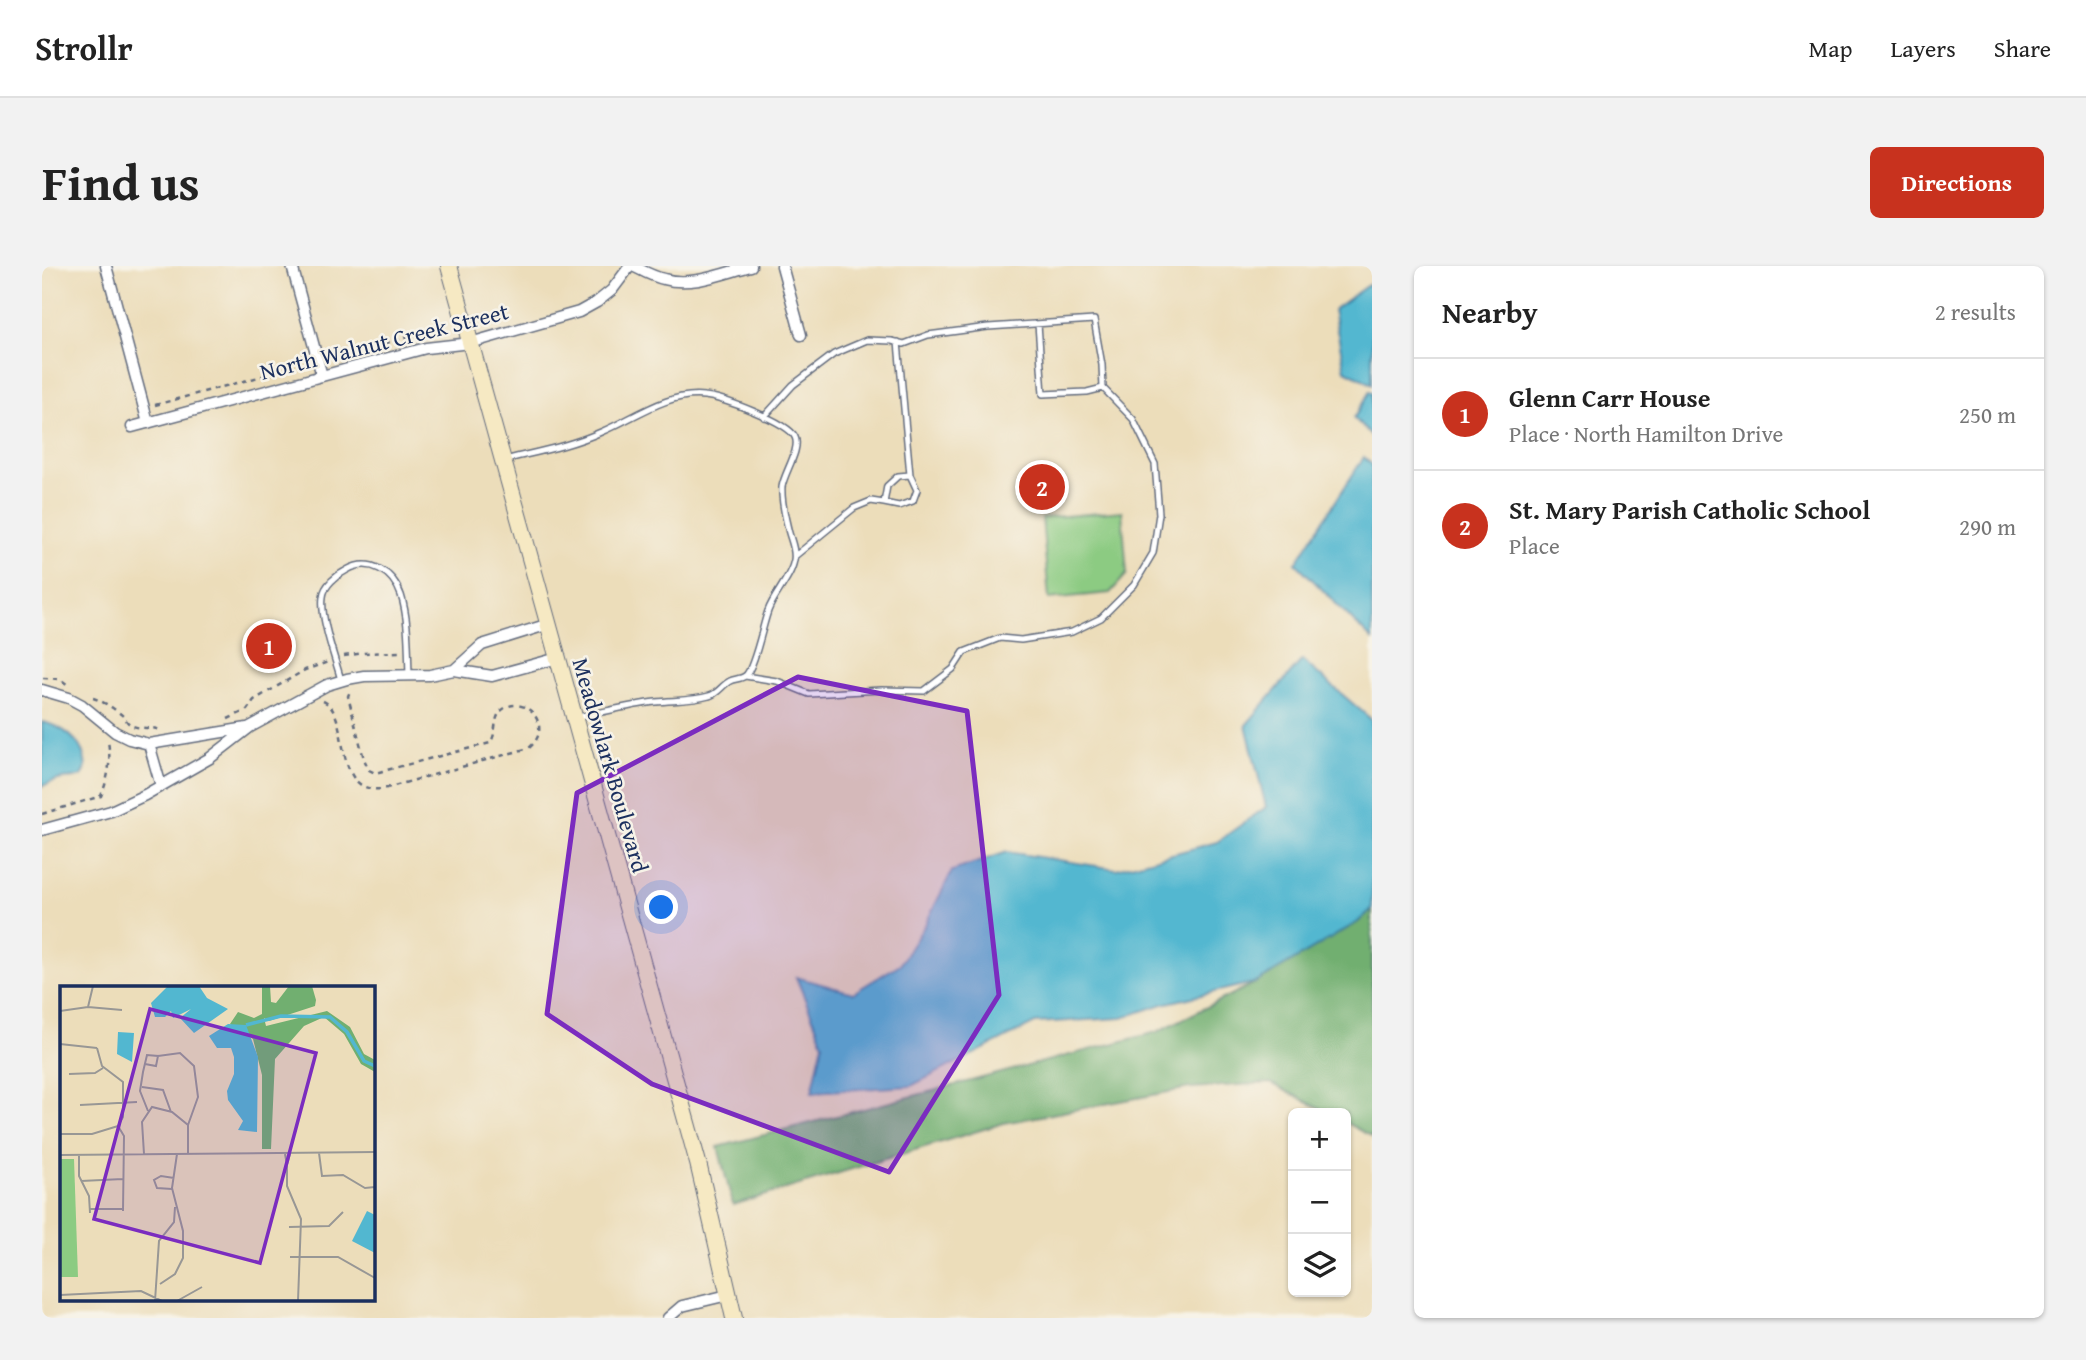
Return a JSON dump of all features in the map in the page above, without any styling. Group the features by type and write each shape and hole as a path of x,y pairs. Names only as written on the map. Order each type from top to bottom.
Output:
{"street":[{"path":"106,266 148,423"},
{"path":"292,266 322,376"},
{"name":"Meadowlark Boulevard","path":"449,266 698,1163 734,1318"},
{"name":"North Walnut Creek Street","path":"132,427 426,348 470,343 579,312 612,290 632,266 664,279 682,281 711,277 751,266"},
{"path":"782,266 802,335"},
{"path":"454,670 482,645 549,624"},
{"path":"42,830 111,811 161,786 210,758 250,727 327,685 364,676 430,675 454,670 492,676 558,658"},
{"path":"42,690 69,698 115,732 149,744 250,727"},
{"path":"149,744 161,786"},
{"path":"668,1318 682,1306 727,1295"}],"lane":[{"path":"575,718 652,702 709,696 726,683 745,676 778,681 809,694 881,690 924,691 953,669 964,652 1000,638 1021,640 1072,632 1101,618 1134,585 1153,554 1159,514 1156,464 1133,419 1103,388 1094,320 940,333 904,344 867,340 834,354 793,385 764,417"},
{"path":"1038,324 1043,394 1087,392 1103,388"},
{"path":"795,556 854,508 872,501 899,506 913,501 917,490 910,475 898,342"},
{"path":"503,460 572,443 647,409 690,396 703,395 721,399 791,432 796,441 795,449 782,486 782,503 795,556 789,574 768,610 751,666 745,676"},
{"path":"884,503 887,486 898,476 910,475"},
{"path":"341,681 322,609 323,593 337,575 364,564 374,565 388,576 400,594 406,625 409,675"}],"path":[{"path":"145,408 435,330"},
{"path":"227,719 247,710 254,700 305,670 346,656 408,652"},
{"path":"42,678 60,679 75,689"},
{"path":"321,700 334,712 347,764 355,781 370,790 383,789 528,748 536,742 539,734 536,715 529,709 516,705 502,710 496,719 490,743 375,773 369,770 364,759 348,696 351,689"},
{"path":"85,694 101,701 130,724 161,730"},
{"path":"42,814 101,796 107,783 111,757 107,740"}],"highlighted area":[{"path":"798,677 967,711 999,995 889,1172 652,1084 547,1014 577,793"}],"green space":[{"path":"1122,511 1127,574 1110,593 1049,599 1042,518"},
{"path":"1372,909 1372,1137 1351,1126 1351,1108 1318,1108 1271,1083 1190,1088 1004,1123 733,1205 718,1147 1157,1032 1257,982 1358,922"}],"water":[{"path":"1372,282 1372,384 1345,370 1333,310"},
{"path":"1370,391 1372,392 1372,436 1354,418"},
{"path":"1364,457 1372,465 1372,640 1296,563"},
{"path":"1302,660 1372,720 1372,909 1358,922 1257,982 1163,1004 1122,1018 1035,1023 911,1086 812,1092 823,1043 796,977 853,993 900,964 925,925 952,871 1007,852 1116,869 1217,842 1266,807 1246,725"},
{"path":"42,722 57,727 75,740 83,753 85,765 85,772 81,776 56,780 42,786"}],"place":[{"name":"St. Mary Parish Catholic School","path":"1042,487"},
{"name":"Glenn Carr House","path":"269,646"}]}
